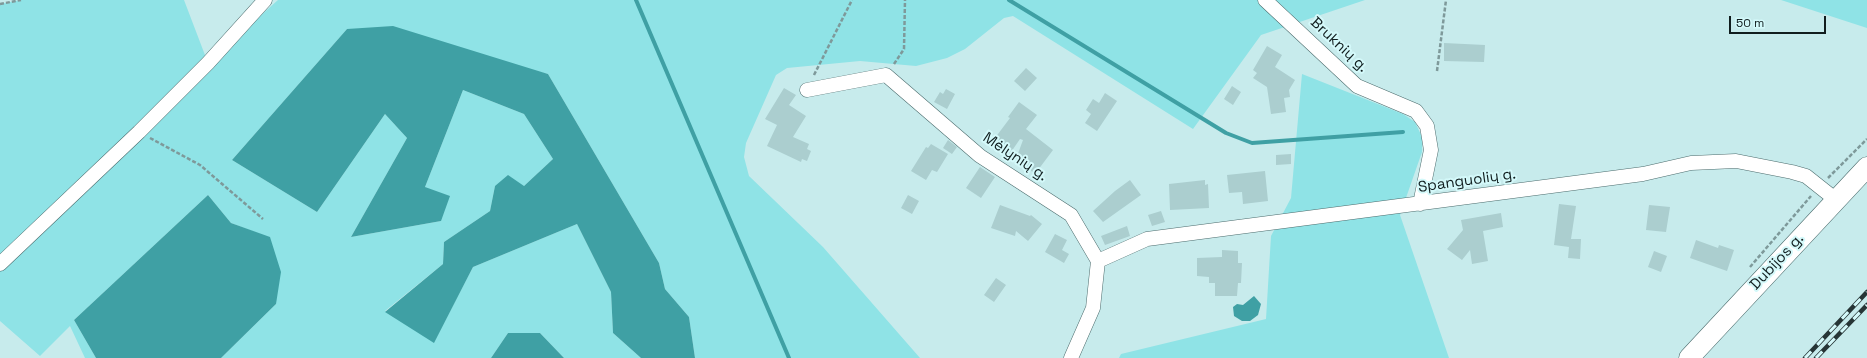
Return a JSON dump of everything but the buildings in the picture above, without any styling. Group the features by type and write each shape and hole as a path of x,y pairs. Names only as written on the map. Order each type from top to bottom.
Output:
{"main road":[{"name":"Dubijos g.","path":"1689,358 1835,199 1867,167"}],"street":[{"path":"0,264 139,132 208,63 266,0"},
{"name":"Bruknių g.","path":"1265,0 1357,86 1416,111 1428,126 1431,150 1420,204"},
{"path":"807,90 886,75"},
{"name":"Mėlynių g.","path":"886,75 980,156 1071,215 1098,261"},
{"name":"Spanguolių g.","path":"1098,261 1147,239 1643,174 1690,163 1736,161 1792,172 1806,176 1835,199"},
{"path":"1071,358 1093,308 1098,261"}],"path":[{"path":"0,4 21,0"},
{"path":"807,90 852,0"},
{"path":"886,75 904,48 905,0"},
{"path":"1436,71 1446,0"},
{"path":"139,132 200,165 263,219"},
{"path":"1749,267 1820,186 1867,139"}],"shaded area":[{"path":"21,0 184,0 208,63 278,0 1365,0 1261,35 1193,129 1013,16 1004,18 965,49 947,58 916,66 860,61 787,68 776,75 746,143 744,157 749,176 823,247 920,358 695,358 689,317 665,289 659,263 548,74 347,29 232,160 317,212 385,114 407,138 351,237 441,221 425,187 463,90 524,114 553,159 524,186 495,186 490,211 444,242 443,264 385,311 434,342 473,267 577,224 611,292 613,333 641,358 564,358 540,333 508,333 491,358 221,358 276,304 270,238 231,223 208,195 74,320 96,358 85,358 70,326 40,356 0,321 0,4"},
{"path":"1781,0 1867,0 1867,28"},
{"path":"393,26 548,74 659,263 665,289 689,317 695,358 641,358 613,333 611,292 577,224 473,267 434,343 385,312 443,264 444,242 490,211 495,186 508,175 524,186 553,159 524,114 463,90 425,187 450,196 441,221 351,237 407,138 385,114 317,212 232,160 347,29"},
{"path":"1302,74 1403,114 1415,122 1422,137 1422,152 1400,215 1449,358 1119,358 1121,354 1266,319 1271,236 1291,198"},
{"path":"208,195 231,223 270,237 281,272 276,304 221,358 96,358 74,320"},
{"path":"1254,296 1261,304 1258,315 1250,321 1242,321 1234,316 1233,307 1237,304 1243,305"},
{"path":"508,333 540,333 564,358 491,358"}],"waterway":[{"path":"636,0 789,358"},
{"path":"1009,0 1226,133 1252,143 1403,132"}],"railway":[{"path":"1805,358 1867,292"},
{"path":"1816,358 1867,305"}]}
